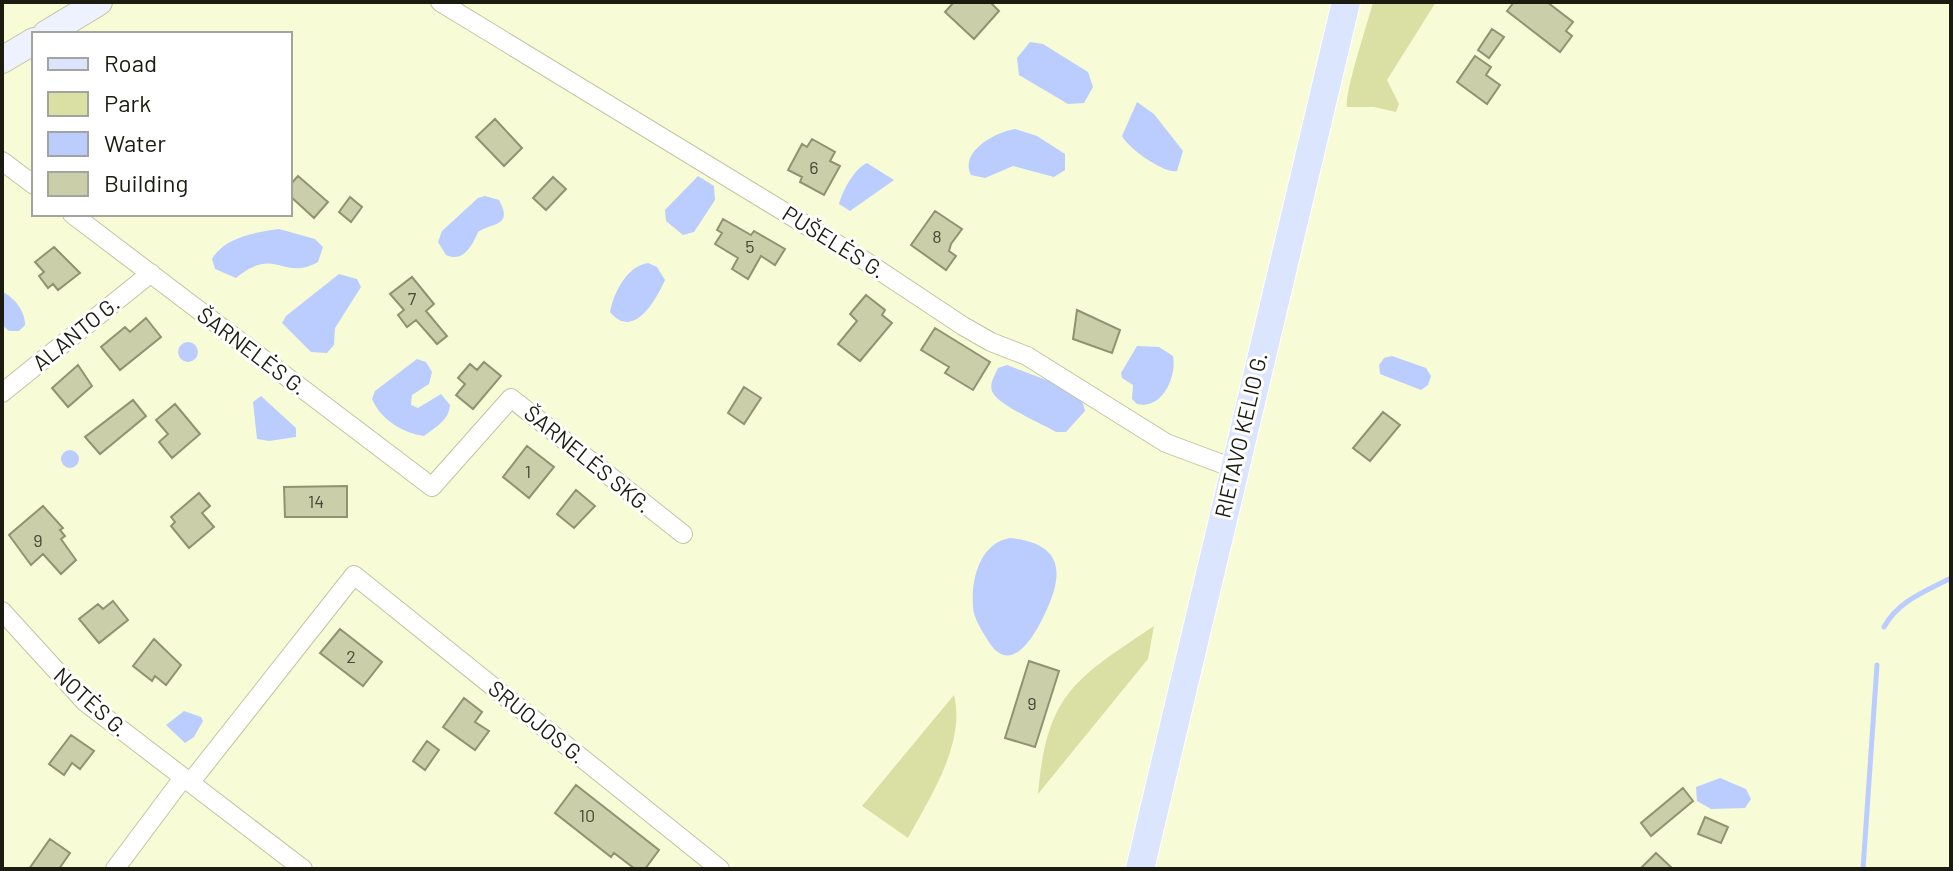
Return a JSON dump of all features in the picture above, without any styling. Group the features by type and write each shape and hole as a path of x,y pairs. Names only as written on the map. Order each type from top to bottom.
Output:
{"main road":[{"path":"49,32 99,2"},
{"name":"RIETAVO KELIO G.","path":"1140,869 1346,2"},
{"path":"2,60 32,42"}],"street":[{"name":"PUŠELĖS G.","path":"440,2 865,261 973,332 1027,356 1166,443 1233,468"},
{"path":"2,161 32,184"},
{"name":"ŠARNELĖS G.","path":"75,216 432,487"},
{"name":"ALANTO G.","path":"2,393 151,273"},
{"name":"ŠARNELĖS SKG.","path":"432,487 511,398 683,534"},
{"name":"SRUOJOS G.","path":"187,780 354,575 720,869"},
{"name":"NOTĖS G.","path":"2,611 85,702 303,869"},
{"path":"115,869 187,780"}],"green space":[{"path":"1373,2 1436,2 1387,80 1399,104 1396,112 1374,107 1347,107"},
{"path":"1154,626 1148,659 1038,794 1049,733 1058,710 1070,692 1104,660"},
{"path":"954,695 955,732 951,751 908,838 862,806"}],"water":[{"path":"1030,42 1043,44 1088,72 1093,87 1084,103 1068,104 1019,75 1017,58"},
{"path":"1137,102 1154,114 1183,151 1177,171 1147,159 1122,136"},
{"path":"1015,129 1037,136 1065,154 1065,170 1054,177 1013,166 985,178 971,175 970,159 974,151 998,134"},
{"path":"867,163 894,180 850,211 839,204 841,198 853,175"},
{"path":"698,176 714,186 715,200 694,232 683,235 666,221 665,210"},
{"path":"485,196 499,200 504,215 502,220 478,232 470,248 462,255 446,255 438,242 442,231 478,198"},
{"path":"279,229 315,239 323,247 318,262 296,268 261,264 236,278 215,269 212,259 224,245 242,237"},
{"path":"648,263 657,267 665,280 661,289 642,315 627,322 619,320 610,312 618,288 634,269"},
{"path":"339,274 357,279 361,287 335,328 334,345 327,353 311,352 282,323 286,316"},
{"path":"2,292 15,301 24,315 25,325 19,331 9,331 2,325"},
{"path":"184,342 192,342 198,352 192,362 184,362 178,356 178,348"},
{"path":"1137,346 1159,347 1173,356 1173,373 1166,390 1146,405 1137,404 1132,399 1133,385 1122,378 1121,373"},
{"path":"1392,356 1426,368 1431,376 1428,385 1421,390 1380,374 1379,365 1384,358"},
{"path":"417,359 426,362 432,372 429,384 412,395 411,405 418,408 441,394 450,405 444,419 424,436 394,424 381,413 372,399 375,391"},
{"path":"1007,365 1057,384 1082,400 1085,411 1066,432 1056,432 1012,409 997,398 991,387 998,368"},
{"path":"261,396 296,428 296,437 269,441 257,439 253,402"},
{"path":"70,450 79,459 70,468 61,459"},
{"path":"1010,538 1039,545 1048,552 1054,560 1056,581 1047,609 1030,640 1014,654 1005,655 996,651 980,627 973,610 973,596 976,574 985,555 991,547"},
{"path":"184,711 201,717 203,721 194,737 185,743 166,725"},
{"path":"1720,778 1746,789 1751,799 1745,808 1711,809 1697,801 1696,787"}],"building":[{"path":"954,2 990,2 999,11 974,39 945,12"},
{"path":"1514,2 1547,2 1573,22 1566,31 1572,36 1560,52 1507,11"},
{"path":"1492,29 1504,37 1489,58 1478,50"},
{"path":"1475,56 1491,67 1486,75 1500,85 1487,104 1457,82"},
{"path":"495,119 522,148 504,166 476,137"},
{"path":"812,139 835,152 830,161 840,166 824,195 800,182 802,177 788,170 802,144 807,147"},
{"path":"298,176 328,202 314,218 292,198 292,183"},
{"path":"553,177 566,189 546,210 533,198"},
{"path":"350,197 362,207 351,222 339,212"},
{"path":"935,211 962,229 951,244 949,251 956,256 946,270 911,245"},
{"path":"723,219 751,235 754,231 785,249 775,265 761,256 748,279 732,269 738,258 715,244 722,233 717,230"},
{"path":"54,247 80,273 58,290 53,284 48,288 39,276 44,272 35,262"},
{"path":"412,277 434,304 426,311 447,336 437,344 416,320 407,327 398,315 404,310 390,294"},
{"path":"866,295 885,310 882,315 892,323 860,361 838,344 857,321 850,314"},
{"path":"1077,310 1120,330 1112,353 1073,339"},
{"path":"146,318 161,337 120,370 101,347 125,327 130,332"},
{"path":"935,328 990,362 973,390 945,373 949,367 921,350"},
{"path":"484,362 501,376 473,409 456,395 465,384 458,378 470,364 477,370"},
{"path":"78,365 92,386 68,407 52,388"},
{"path":"744,387 761,398 744,424 728,413"},
{"path":"133,400 146,416 100,454 85,437"},
{"path":"175,404 200,434 172,458 159,442 168,434 156,420"},
{"path":"1383,412 1400,425 1370,461 1353,448"},
{"path":"527,446 554,467 529,498 503,477"},
{"path":"347,486 347,517 285,517 284,487"},
{"path":"576,490 595,506 574,528 557,514"},
{"path":"199,493 210,506 202,513 214,527 189,548 171,526 175,522 171,517"},
{"path":"43,506 63,528 60,530 65,536 61,539 76,560 61,574 43,554 31,565 9,535"},
{"path":"113,601 128,620 99,643 79,619 98,604 103,609"},
{"path":"340,629 382,662 363,686 320,653"},
{"path":"154,639 181,665 166,685 155,676 152,681 133,666"},
{"path":"1029,661 1059,671 1035,747 1005,738"},
{"path":"464,698 482,712 475,722 489,731 475,750 443,727"},
{"path":"71,735 94,751 80,769 72,763 64,775 49,764"},
{"path":"427,741 439,750 425,770 413,761"},
{"path":"576,785 659,850 645,869 635,869 614,853 611,857 555,813"},
{"path":"1683,788 1693,801 1651,836 1641,823"},
{"path":"1705,817 1728,827 1721,843 1698,834"},
{"path":"50,839 70,853 59,869 29,869"},
{"path":"1656,853 1673,869 1640,869"}],"waterway":[{"path":"1884,627 1905,603 1951,578"},
{"path":"1863,869 1877,665"}]}
